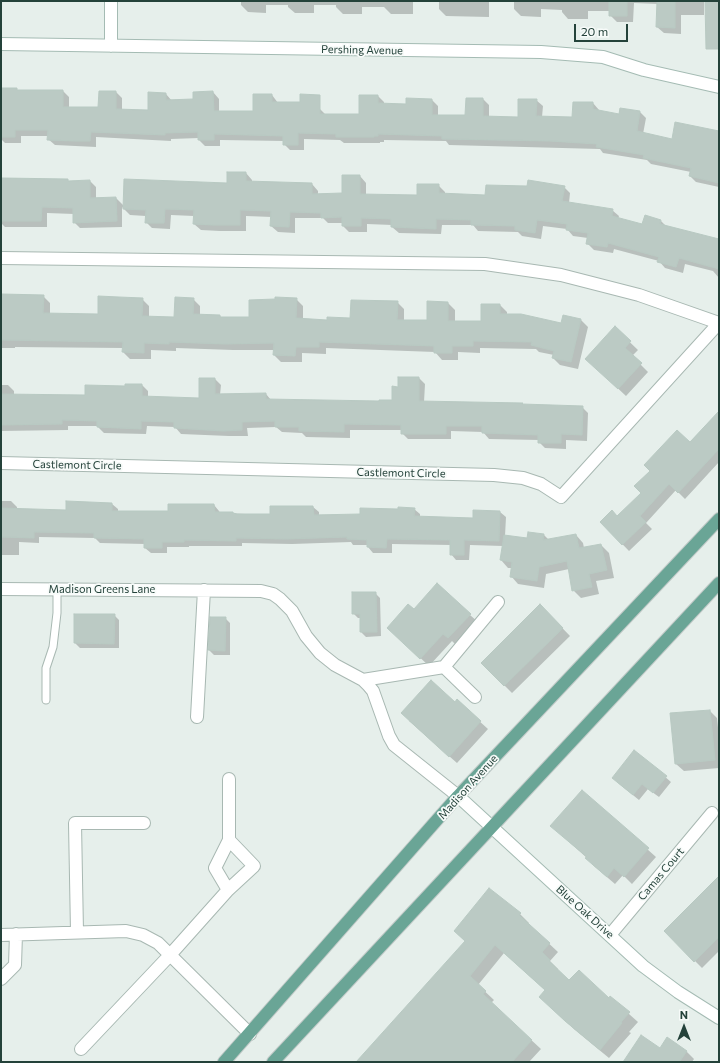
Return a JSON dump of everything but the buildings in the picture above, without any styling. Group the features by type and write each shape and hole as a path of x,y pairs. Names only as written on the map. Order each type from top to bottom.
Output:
{"main road":[{"name":"Madison Avenue","path":"224,1062 458,796 719,519"},
{"path":"276,1061 719,583"}],"street":[{"path":"110,1 111,46"},
{"name":"Pershing Avenue","path":"1,44 541,52 602,57 644,70 719,88"},
{"name":"Castlemont Circle","path":"1,258 485,264 561,275 639,295 719,323 561,497 541,484 523,478 494,475 1,463"},
{"name":"Madison Greens Lane","path":"1,589 261,591 273,594 292,611 306,636 320,653 335,665 362,680"},
{"path":"197,717 204,590"},
{"path":"362,680 444,667 498,602"},
{"path":"444,667 475,697"},
{"name":"Blue Oak Drive","path":"362,680 373,691 389,736 394,745 458,796 643,966 678,992 719,1018"},
{"path":"228,890 215,868 229,840 229,779"},
{"name":"Camas Court","path":"610,935 712,814"},
{"path":"77,932 75,823 144,823"},
{"path":"82,1049 170,955 228,890 254,866 229,840"},
{"path":"1,935 126,931 143,935 158,943 250,1034"},
{"path":"1,979 14,965 16,934"}],"lane":[{"path":"46,700 46,668 53,647 57,613 57,589"}]}
